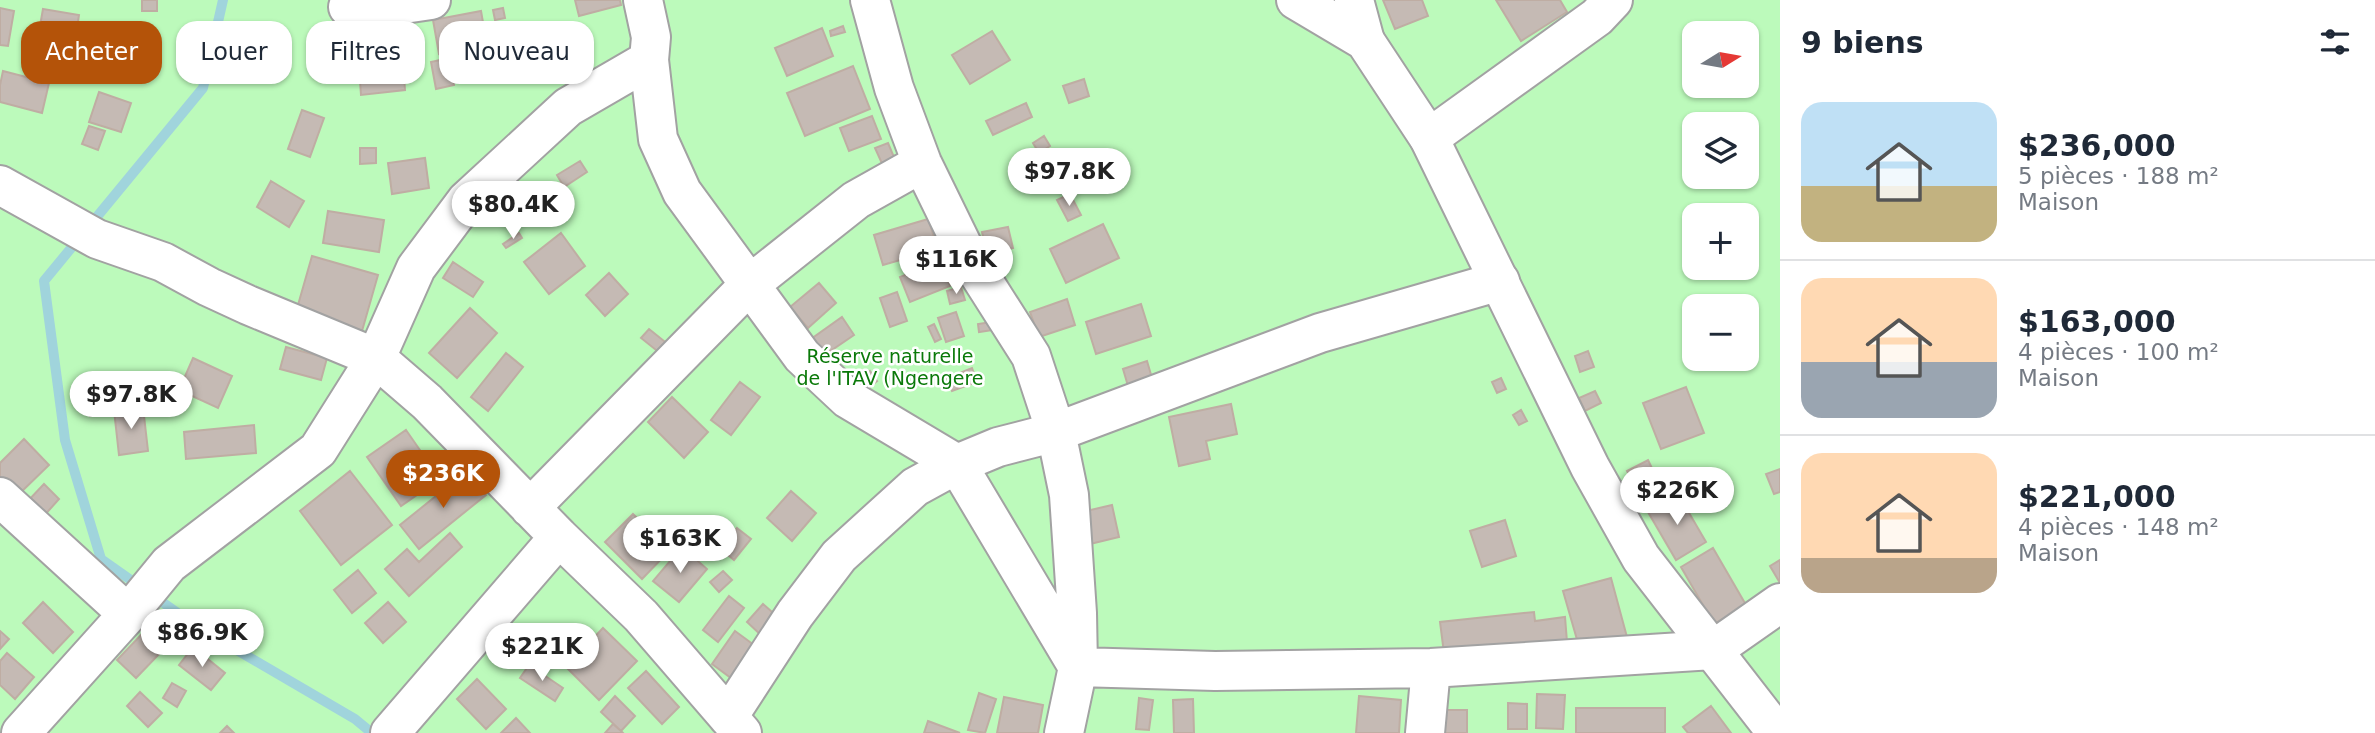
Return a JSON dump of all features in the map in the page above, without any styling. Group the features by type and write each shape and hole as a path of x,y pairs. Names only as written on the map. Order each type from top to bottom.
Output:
{"street":[{"path":"348,7 397,5 431,0"},
{"path":"643,0 651,37 649,60 658,139 682,192 802,356 848,399 957,464 1078,667"},
{"path":"870,0 894,88 922,163 968,257 1031,356 1056,432 1073,530 1078,667 1064,733"},
{"path":"1296,0 1365,41"},
{"path":"1354,0 1365,41 1429,138 1590,467 1641,558 1777,733"},
{"path":"1429,138 1597,17 1613,0"},
{"path":"21,733 148,589 318,450 376,358 416,268 466,201 568,107 649,60"},
{"path":"530,508 749,285 856,200 922,163"},
{"path":"0,185 97,239 163,262 209,287 376,358 427,402 559,537 641,616 735,725 795,614 839,556 915,487 957,464 998,447 1056,432 1320,333 1500,281"},
{"path":"0,497 148,589"},
{"path":"394,729 559,537"},
{"path":"1078,667 1215,671 1431,668 1713,650 1780,603"},
{"path":"1425,733 1431,668"}],"green space":[{"name":"Réserve naturelle de l'ITAV (Ngengere","path":"0,0 1780,0 1780,733 0,733"}],"building":[{"path":"142,0 157,0 157,11 142,11"},
{"path":"575,0 620,0 621,5 579,16"},
{"path":"1383,0 1422,0 1428,16 1395,29"},
{"path":"1496,0 1560,0 1567,12 1521,41"},
{"path":"0,8 14,11 8,46 0,45"},
{"path":"503,8 505,18 495,20 493,10"},
{"path":"43,9 79,15 78,21 41,21"},
{"path":"481,11 483,21 439,21 439,54 433,20"},
{"path":"843,26 845,32 831,36 830,31"},
{"path":"822,28 833,56 787,76 775,48"},
{"path":"992,31 1010,60 970,84 952,55"},
{"path":"439,60 439,84 454,85 436,89 431,62"},
{"path":"853,66 870,109 805,136 787,93"},
{"path":"3,71 21,76 21,84 49,84 42,113 0,102"},
{"path":"1084,79 1089,96 1069,103 1063,86"},
{"path":"360,84 405,84 405,90 361,95"},
{"path":"99,92 131,103 121,132 89,122"},
{"path":"1026,103 1032,117 993,135 986,121"},
{"path":"302,110 324,118 310,157 288,149"},
{"path":"872,116 881,139 849,151 840,128"},
{"path":"89,126 105,131 98,150 82,144"},
{"path":"1044,136 1050,146 1039,153 1033,143"},
{"path":"888,143 896,162 884,168 875,148"},
{"path":"360,148 376,148 376,163 360,164"},
{"path":"425,158 429,188 392,194 388,163"},
{"path":"580,161 587,172 564,187 557,175"},
{"path":"271,181 304,201 289,227 257,207"},
{"path":"1070,194 1081,215 1068,221 1057,200"},
{"path":"328,211 384,220 379,252 323,243"},
{"path":"928,219 938,249 883,265 874,235"},
{"path":"1103,224 1119,258 1066,283 1050,249"},
{"path":"1008,227 1013,248 987,254 982,232"},
{"path":"519,233 522,238 506,248 503,244"},
{"path":"561,233 585,266 549,294 524,262"},
{"path":"312,256 378,275 362,331 296,312"},
{"path":"940,261 950,286 910,302 900,277"},
{"path":"453,262 483,282 473,297 443,278"},
{"path":"609,273 628,294 605,316 586,295"},
{"path":"819,283 836,303 808,328 790,307"},
{"path":"961,287 965,300 950,304 947,291"},
{"path":"897,292 907,321 890,327 880,298"},
{"path":"1067,299 1075,325 1039,337 1030,312"},
{"path":"1141,304 1151,336 1096,354 1086,322"},
{"path":"470,308 497,333 457,378 429,353"},
{"path":"956,312 964,336 946,342 938,318"},
{"path":"842,317 854,335 823,356 811,339"},
{"path":"992,322 993,330 979,332 978,324"},
{"path":"934,324 941,339 935,342 928,327"},
{"path":"649,329 669,345 661,354 641,338"},
{"path":"286,347 327,358 321,380 280,369"},
{"path":"1588,351 1594,367 1580,372 1575,356"},
{"path":"506,353 523,367 488,411 471,397"},
{"path":"193,358 232,376 218,408 179,390"},
{"path":"1147,361 1152,378 1128,386 1123,369"},
{"path":"972,368 977,382 952,391 947,378"},
{"path":"870,371 877,381 860,395 852,385"},
{"path":"1501,378 1506,389 1497,393 1492,382"},
{"path":"740,382 760,397 731,435 711,420"},
{"path":"1686,387 1704,433 1661,449 1643,403"},
{"path":"1595,391 1601,403 1585,411 1579,398"},
{"path":"672,397 708,432 684,458 648,422"},
{"path":"105,403 107,412 90,416 88,407"},
{"path":"1231,404 1237,434 1206,441 1210,459 1179,466 1169,417"},
{"path":"143,407 148,451 119,455 114,410"},
{"path":"1521,410 1527,421 1519,425 1513,415"},
{"path":"254,425 256,453 186,459 184,432"},
{"path":"406,430 440,479 401,506 367,457"},
{"path":"24,439 49,465 18,495 0,477 0,463"},
{"path":"1648,460 1661,487 1641,497 1627,471"},
{"path":"1780,469 1780,492 1774,494 1766,474"},
{"path":"350,471 392,525 341,565 300,511"},
{"path":"467,471 486,495 419,549 400,525"},
{"path":"44,484 59,499 42,518 26,503"},
{"path":"791,491 816,513 792,541 767,518"},
{"path":"1678,494 1706,542 1676,560 1648,512"},
{"path":"1112,505 1119,537 1090,544 1082,512"},
{"path":"633,514 670,550 642,579 605,542"},
{"path":"1505,520 1516,556 1482,567 1470,531"},
{"path":"737,528 751,539 734,560 721,549"},
{"path":"450,533 462,547 409,596 385,569 407,549 419,562"},
{"path":"682,547 707,569 679,602 653,581"},
{"path":"1713,548 1746,605 1714,624 1681,567"},
{"path":"1780,560 1780,583 1770,566"},
{"path":"358,570 376,593 352,613 334,590"},
{"path":"723,571 732,580 719,592 710,582"},
{"path":"1611,578 1627,637 1580,650 1563,591"},
{"path":"729,596 744,608 718,642 703,630"},
{"path":"43,602 73,632 53,653 23,623"},
{"path":"388,602 406,622 383,643 365,623"},
{"path":"763,604 779,618 762,636 747,622"},
{"path":"1534,612 1535,621 1565,617 1567,642 1445,661 1440,622"},
{"path":"603,628 637,661 599,700 566,667"},
{"path":"0,631 9,639 0,649"},
{"path":"735,631 758,648 735,681 712,664"},
{"path":"142,634 161,652 136,678 117,660"},
{"path":"193,647 225,673 211,690 179,665"},
{"path":"7,653 34,677 15,699 0,685 0,661"},
{"path":"529,665 563,688 555,701 520,678"},
{"path":"646,671 679,707 662,724 628,688"},
{"path":"477,679 506,709 486,729 457,699"},
{"path":"172,683 186,691 177,707 163,698"},
{"path":"140,692 162,713 148,727 127,706"},
{"path":"979,693 996,699 985,733 968,730"},
{"path":"1537,694 1565,695 1563,729 1536,728"},
{"path":"615,696 635,716 621,731 601,712"},
{"path":"1359,696 1401,700 1399,733 1356,733"},
{"path":"1004,697 1043,705 1038,733 997,733"},
{"path":"1139,698 1153,700 1149,730 1136,729"},
{"path":"1193,699 1194,733 1174,733 1173,700"},
{"path":"1508,703 1527,704 1527,729 1508,729"},
{"path":"1711,706 1731,733 1688,733 1683,727"},
{"path":"1576,708 1665,708 1665,733 1576,733"},
{"path":"1438,710 1467,710 1467,733 1438,733"},
{"path":"516,718 530,733 501,733"},
{"path":"928,721 960,733 924,733"},
{"path":"613,724 621,731 623,733 605,733"},
{"path":"227,726 234,733 220,733"}],"waterway":[{"path":"223,0 203,88 44,281 65,440 101,559 199,628 355,719 372,733"}]}
